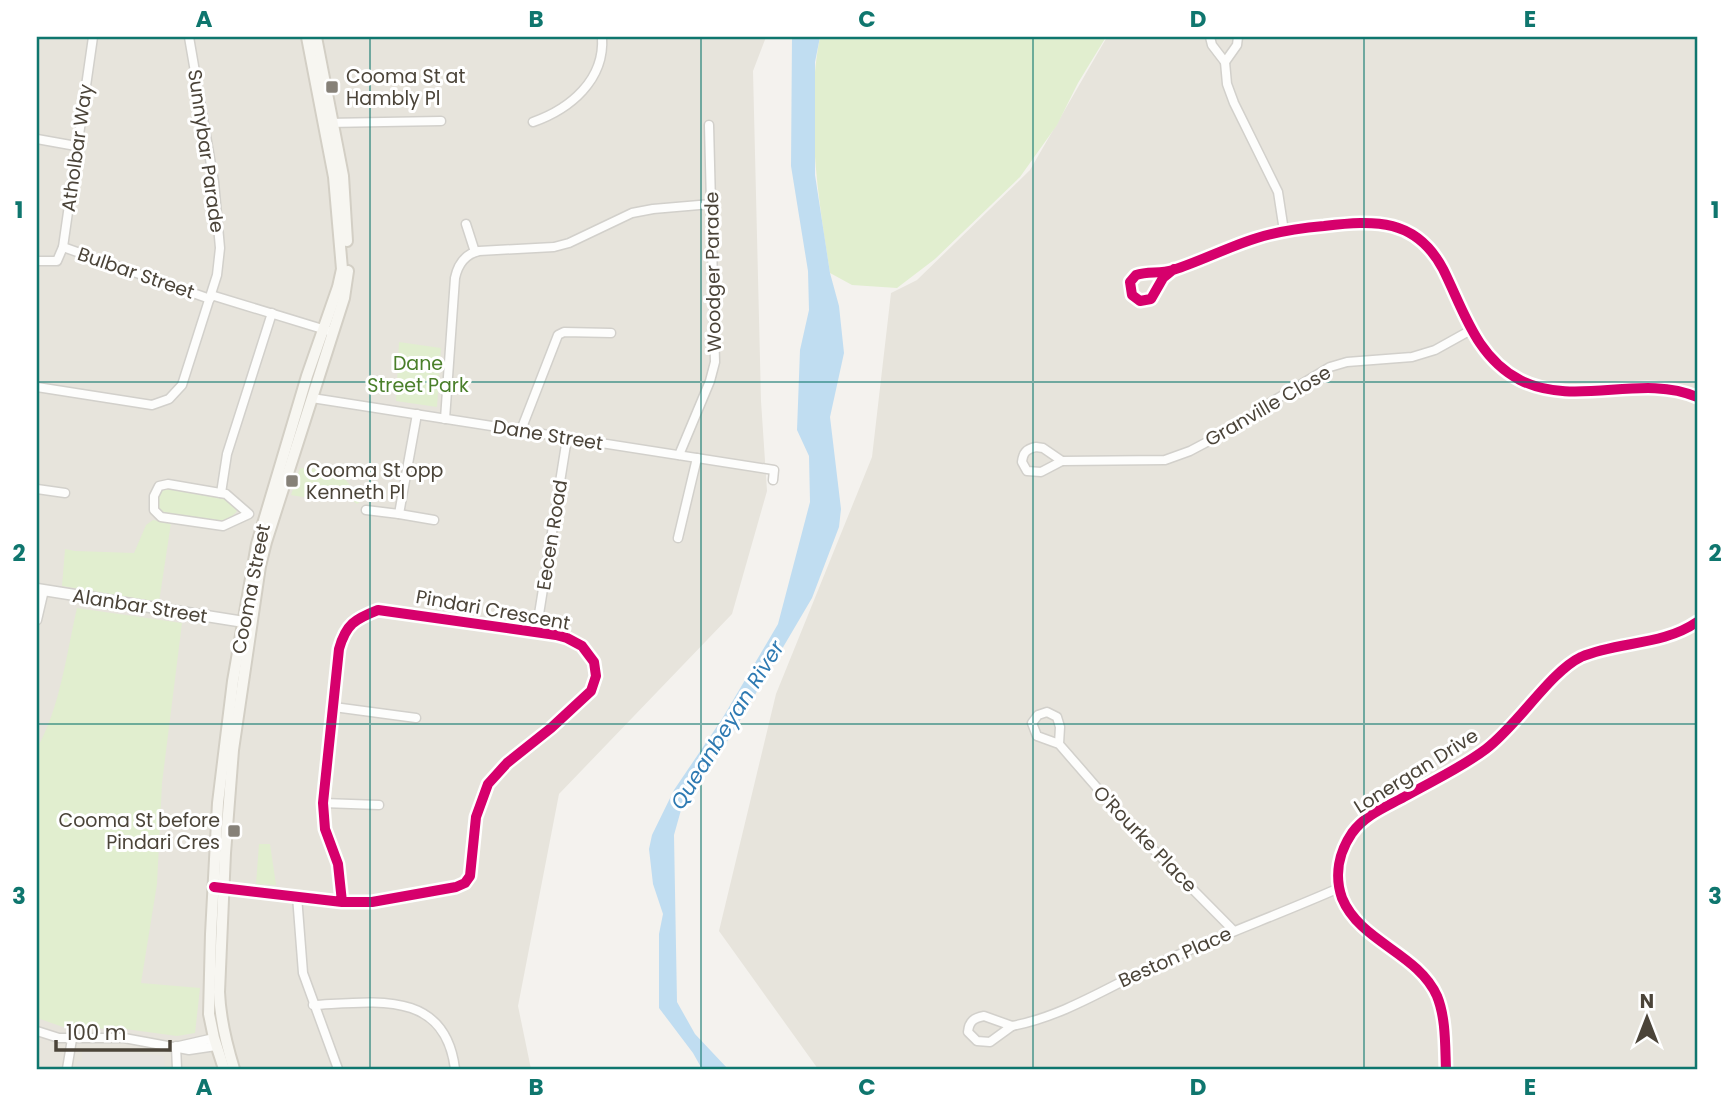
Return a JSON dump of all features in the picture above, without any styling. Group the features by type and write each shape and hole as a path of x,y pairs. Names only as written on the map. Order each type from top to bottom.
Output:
{"main road":[{"name":"Cooma Street","path":"224,1069 209,1014 219,888 222,767 248,623 253,558 312,397 328,331 346,287 348,265 344,187 307,37"},
{"name":"Cooma Street","path":"316,37 329,123"},
{"name":"Cooma Street","path":"268,519 289,435 316,351 328,331"},
{"path":"289,435 303,403 312,397 316,351"},
{"name":"Cooma Street","path":"218,1041 234,1069"}],"street":[{"name":"Atholbar Way","path":"37,261 51,263 59,260 63,247 93,37"},
{"name":"Sunnybar Parade","path":"37,387 152,405 169,398 182,385 220,262 214,182 189,37"},
{"path":"533,122 568,106 580,94 597,68 601,57 602,37"},
{"path":"1210,37 1212,45 1225,62 1230,94 1278,192 1284,231"},
{"path":"1225,62 1237,45 1238,37"},
{"path":"329,123 441,121"},
{"name":"Woodger Parade","path":"679,455 710,381 715,362 709,125"},
{"path":"37,139 76,146"},
{"path":"445,419 456,271 464,259 475,252 554,247 569,243 638,211 711,204"},
{"path":"1174,270 1163,278 1157,291 1147,301 1140,301 1132,295 1129,286 1132,278 1141,273 1174,270 1236,245 1284,231 1384,223 1413,234 1433,252 1480,345 1499,365 1532,385 1564,391 1657,387 1697,397"},
{"path":"466,224 475,252"},
{"name":"Bulbar Street","path":"63,247 210,297 328,331"},
{"path":"1147,274 1155,279 1157,291"},
{"path":"221,493 227,454 272,313"},
{"name":"Granville Close","path":"1062,461 1043,448 1036,447 1024,453 1022,462 1023,468 1034,473 1062,461 1166,460 1191,451 1241,424 1268,404 1330,367 1347,362 1412,357 1435,350 1471,330"},
{"path":"521,430 558,335 565,332 611,333"},
{"name":"Dane Street","path":"312,397 775,470 773,480"},
{"path":"399,514 417,414"},
{"name":"Eecen Road","path":"536,633 567,438"},
{"path":"678,538 697,458"},
{"path":"249,514 227,525 216,526 163,517 153,509 154,494 163,484 221,493 230,497 249,514 268,519"},
{"path":"37,489 65,493"},
{"path":"366,510 434,520"},
{"path":"37,620 41,590"},
{"name":"Alanbar Street","path":"41,590 248,623"},
{"name":"Pindari Crescent","path":"219,888 342,902 372,902 456,887 465,883 470,876 476,817 488,784 507,762 551,728 591,691 596,676 594,662 582,646 567,638 378,610 356,621 343,635 323,803 325,829 338,864 342,902"},
{"name":"Lonergan Drive","path":"1339,888 1339,860 1344,846 1362,821 1485,750 1506,733 1572,663 1602,651 1658,640 1685,630 1697,622"},
{"path":"334,707 416,718"},
{"name":"O'Rourke Place","path":"1059,744 1132,828 1234,931"},
{"path":"323,803 379,805"},
{"path":"1339,888 1343,901 1357,921 1410,964 1431,985 1441,1011 1446,1069"},
{"name":"Beston Place","path":"1012,1026 984,1016 971,1021 968,1032 977,1041 990,1042 1012,1026 1034,1022 1061,1012 1138,973 1339,888"},
{"path":"297,896 303,972 338,1069"},
{"path":"313,1005 377,1004 417,1008 441,1026 453,1055 455,1069"},
{"path":"37,1031 72,1039 124,1038 176,1046 218,1041"},
{"path":"67,1069 72,1039"},
{"path":"176,1046 177,1069"}],"shaded area":[{"path":"37,37 766,37 753,71 761,401 767,491 732,614 559,794 518,1006 531,1069 37,1069"},
{"path":"1107,37 1697,37 1697,1069 818,1069 719,931 776,694 872,457 891,293 917,280 1030,170"},
{"path":"103,1049 164,1056 165,1069 77,1069 77,1061 82,1061 82,1051"}],"green space":[{"path":"820,37 1106,37 1057,125 1020,177 935,259 897,288 852,285 830,273 821,215 813,125"},
{"name":"Dane Street Park","path":"399,342 441,348 437,407 396,401"},
{"path":"300,468 337,472 361,501 357,504 332,486 325,501 291,495"},
{"path":"171,488 217,496 232,504 237,511 230,517 213,521 163,513 157,504 158,497 162,491"},
{"path":"153,520 171,523 159,602 62,586 65,549 134,553 146,525"},
{"path":"77,608 182,623 162,783 157,884 141,983 200,988 195,1033 177,1036 125,1029 66,1028 37,1018 37,748 52,716"},
{"path":"259,844 270,844 276,885 256,884"}],"water":[{"name":"Queanbeyan River","path":"792,37 820,37 815,62 815,175 830,273 839,306 844,353 830,417 841,509 839,527 812,598 732,734 681,810 674,835 677,1002 695,1034 728,1069 702,1069 659,1008 659,934 663,914 653,884 649,849 652,835 674,790 722,719 778,624 810,502 809,456 797,430 800,350 809,310 808,271 791,166"}],"cycle path":[{"path":"1174,269 1163,278 1151,299 1140,301 1132,295 1130,282 1136,275 1145,273 1163,272 1168,271 1173,270 1265,236 1343,224 1392,226 1407,231 1432,252 1482,346 1492,359 1520,380 1541,388 1563,391 1654,388 1697,397"},
{"path":"214,887 342,902 372,902 456,887 465,883 470,876 476,817 488,784 507,763 591,691 596,676 594,662 582,646 556,635 378,610 363,616 348,628 339,649 323,803 325,829 338,864 342,902"},
{"path":"1446,1069 1442,1013 1437,996 1428,981 1417,969 1362,926 1350,913 1342,898 1338,872 1348,840 1369,816 1486,749 1569,664 1595,652 1669,635 1697,622"}],"place":[{"name":"Cooma St at Hambly Pl","path":"332,87"},
{"name":"Cooma St opp Kenneth Pl","path":"292,481"},
{"name":"Cooma St before Pindari Cres","path":"234,831"}]}
